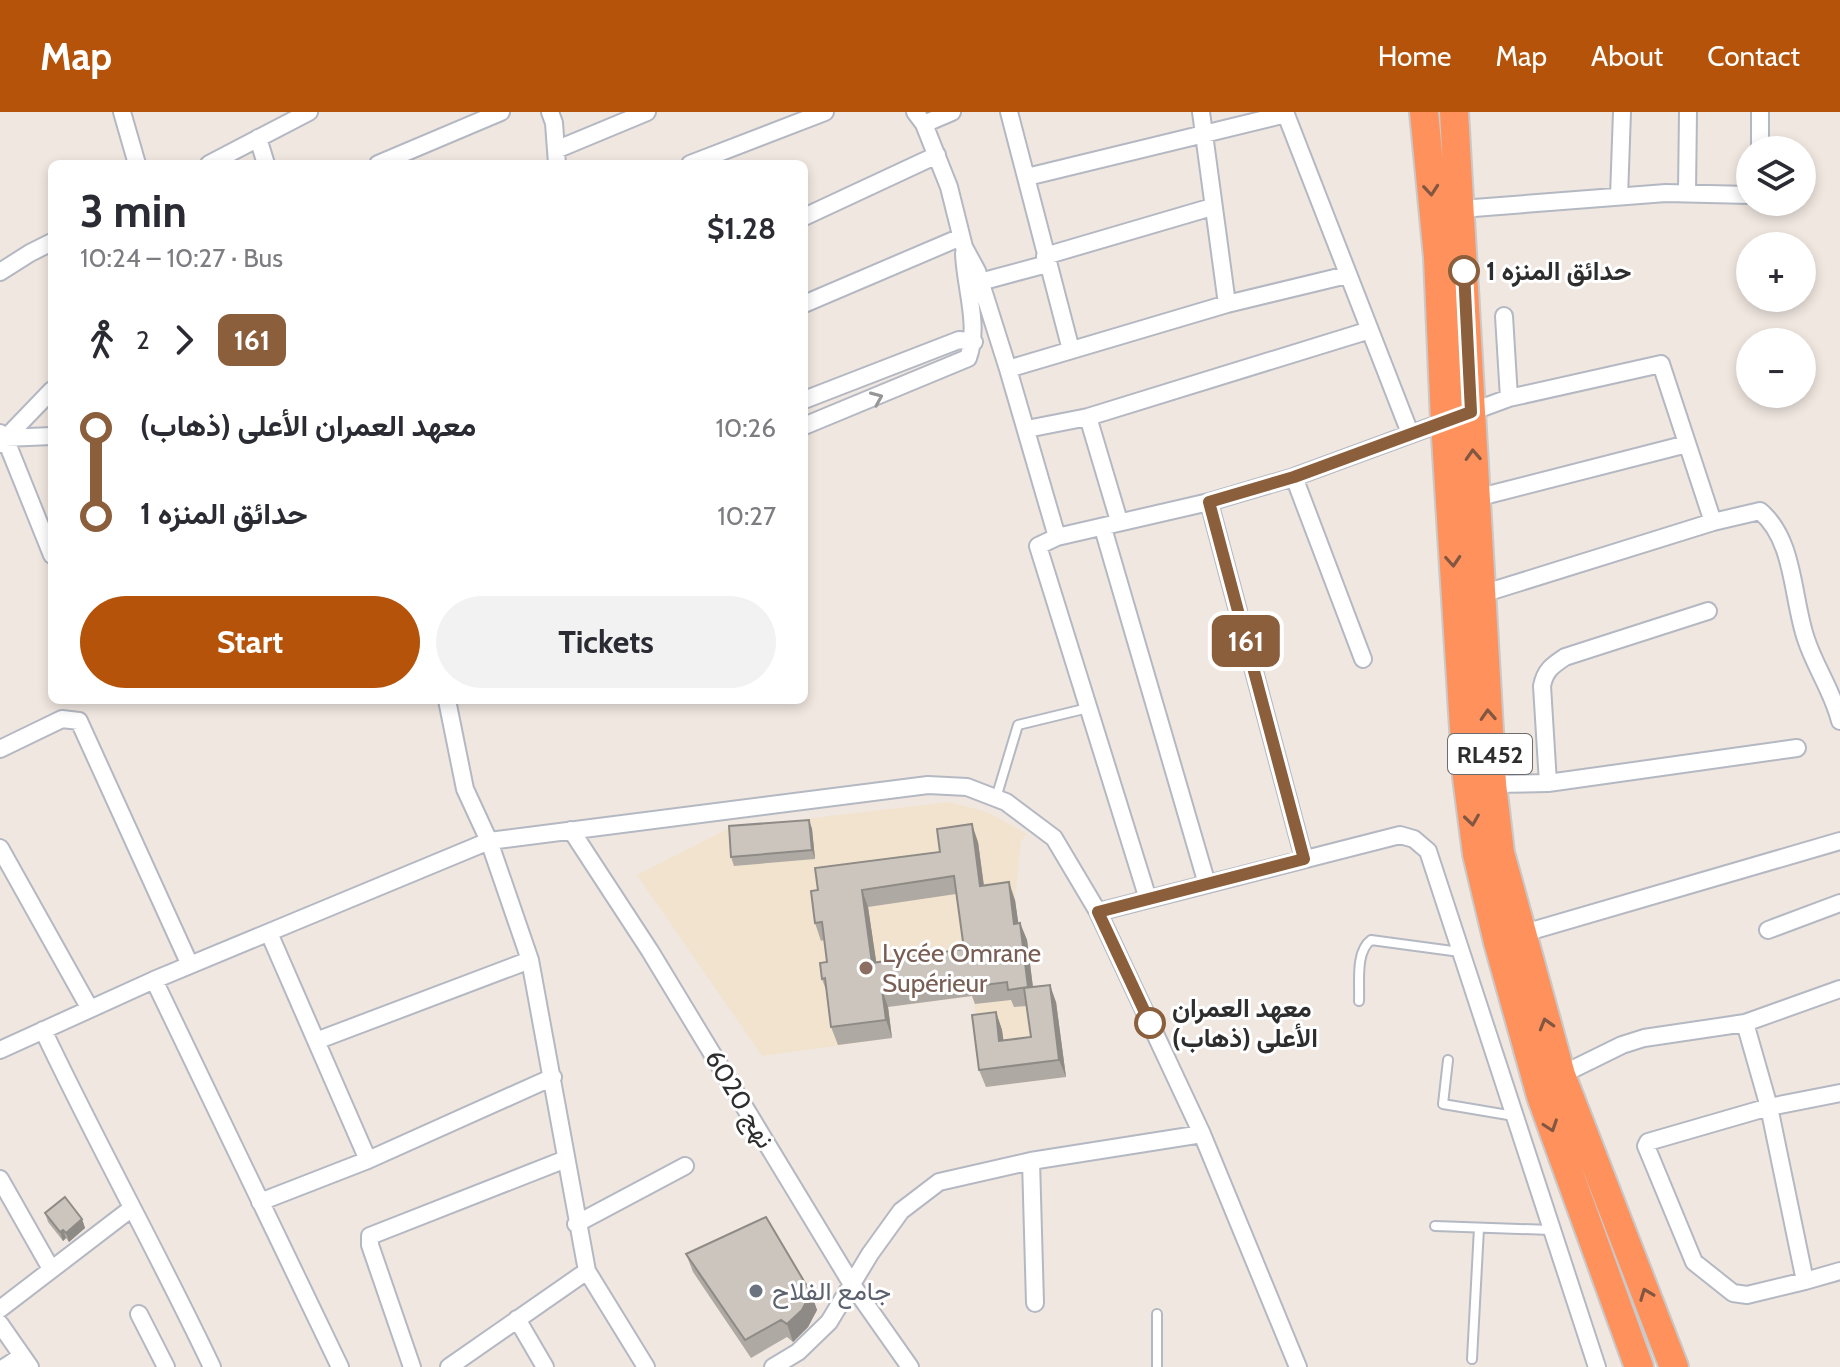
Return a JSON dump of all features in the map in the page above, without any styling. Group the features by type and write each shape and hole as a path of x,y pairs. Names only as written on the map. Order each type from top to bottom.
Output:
{"highway":[{"name":"RL452","path":"1424,112 1458,416 1476,498 1492,784 1500,853 1561,1075 1674,1367"},
{"name":"RL452","path":"1454,112 1461,209 1458,416 1467,777 1477,854 1541,1096 1639,1367"}],"street":[{"path":"122,112 136,160"},
{"path":"217,160 309,112"},
{"path":"387,160 501,112"},
{"path":"550,112 558,156 647,112"},
{"path":"706,160 825,112"},
{"path":"952,112 920,118 949,187 963,242 980,282 1027,429 1057,537"},
{"path":"1009,112 1071,350"},
{"path":"1201,112 1227,304"},
{"path":"1619,197 1622,112"},
{"path":"1687,192 1688,112"},
{"path":"1760,112 1760,136"},
{"path":"1027,177 1286,113 1410,433"},
{"path":"258,138 265,160"},
{"path":"808,215 937,155"},
{"path":"1461,209 1687,192 1736,194"},
{"path":"980,282 1212,207"},
{"path":"808,302 963,242"},
{"path":"808,424 968,358 974,331 963,242"},
{"path":"0,272 48,244"},
{"path":"1008,369 1227,304 1347,275"},
{"path":"1504,316 1509,398"},
{"path":"1027,429 1088,417 1370,330"},
{"path":"808,397 959,340 974,342"},
{"path":"1148,899 1037,549 1057,537 1209,502 1294,477 1509,398 1661,364 1713,522"},
{"path":"2,439 48,394"},
{"path":"1088,417 1119,521"},
{"path":"2,439 48,436"},
{"path":"2,439 48,546"},
{"path":"1476,498 1687,444"},
{"path":"1294,477 1363,659"},
{"path":"1209,502 1304,859"},
{"path":"1482,594 1713,522 1760,511 1776,528 1783,544 1806,641 1840,721"},
{"path":"1103,528 1207,884"},
{"path":"1548,783 1542,686 1549,668 1565,657 1708,611"},
{"path":"448,704 465,789 489,841 530,960 587,1271 646,1367"},
{"path":"0,749 62,719 79,721 190,965"},
{"path":"1492,784 1548,783 1797,748"},
{"path":"0,1050 154,980 489,841 928,785 967,787 1006,802 1054,838 1098,912 1202,1134 1298,1367"},
{"name":"نهج 6020","path":"571,830 650,951 853,1286 910,1367"},
{"path":"1098,912 1400,835 1414,839 1428,851 1597,1367"},
{"path":"1521,934 1840,841"},
{"path":"0,848 90,1009"},
{"path":"1768,930 1840,903"},
{"path":"269,933 368,1160"},
{"path":"316,1041 530,960"},
{"path":"154,980 340,1367"},
{"path":"1561,1075 1608,1050 1644,1038 1745,1023 1840,989"},
{"path":"1745,1023 1769,1107 1805,1281"},
{"path":"43,1030 82,1114 171,1280 212,1367"},
{"path":"260,1202 368,1160 553,1077"},
{"path":"1840,1093 1769,1107 1648,1142 1647,1151 1694,1262 1733,1293 1747,1295 1840,1271"},
{"path":"773,1367 809,1343 829,1322 870,1254 901,1211 939,1182 1031,1161 1202,1134"},
{"path":"412,1367 370,1245 370,1236 566,1159"},
{"path":"1031,1161 1035,1303"},
{"path":"576,1224 685,1166"},
{"path":"0,1179 51,1269"},
{"path":"0,1309 132,1208"},
{"path":"449,1367 587,1271"},
{"path":"139,1314 166,1367"},
{"path":"517,1319 545,1367"},
{"path":"0,1324 26,1362 5,1367"}],"lane":[{"path":"996,798 1018,725 1088,708"},
{"path":"1359,1001 1361,954 1371,940 1461,952"},
{"path":"1448,1060 1443,1104 1515,1116"},
{"path":"1435,1226 1552,1230"},
{"path":"1472,1359 1479,1228"},
{"path":"1157,1314 1157,1367"}],"shaded area":[{"name":"Lycée Omrane Supérieur","path":"949,802 987,812 1027,834 1021,841 1015,899 1021,941 1027,940 1035,1005 1056,1002 1066,1077 986,1087 973,996 889,1007 892,1038 762,1056 637,875 729,828"}],"building":[{"path":"809,820 812,850 731,857 729,826"},
{"path":"972,824 980,886 1009,882 1014,924 1020,923 1028,987 1008,990 1007,982 969,987 967,978 882,989 886,1020 831,1027 820,963 827,962 822,922 815,923 811,891 818,890 815,868 940,852 937,829","holes":["954,876 964,949 872,963 862,890"]},
{"path":"1050,985 1059,1060 979,1070 972,1015 996,1012 999,1041 1031,1037 1024,988"},
{"path":"65,1197 82,1219 66,1233 63,1230 60,1232 45,1213"},
{"name":"جامع الفلاح","path":"766,1217 811,1293 802,1310 787,1324 781,1320 745,1340 686,1254"}],"bus line":[{"name":"161","path":"1150,1023 1098,912 1304,859 1209,502 1294,477 1471,412 1464,271"}],"place":[{"name":"حدائق المنزه 1","path":"1464,271"},
{"name":"Lycée Omrane Supérieur","path":"866,968"},
{"name":"معهد العمران الأعلى (ذهاب)","path":"1150,1023"},
{"name":"جامع الفلاح","path":"756,1291"}]}
